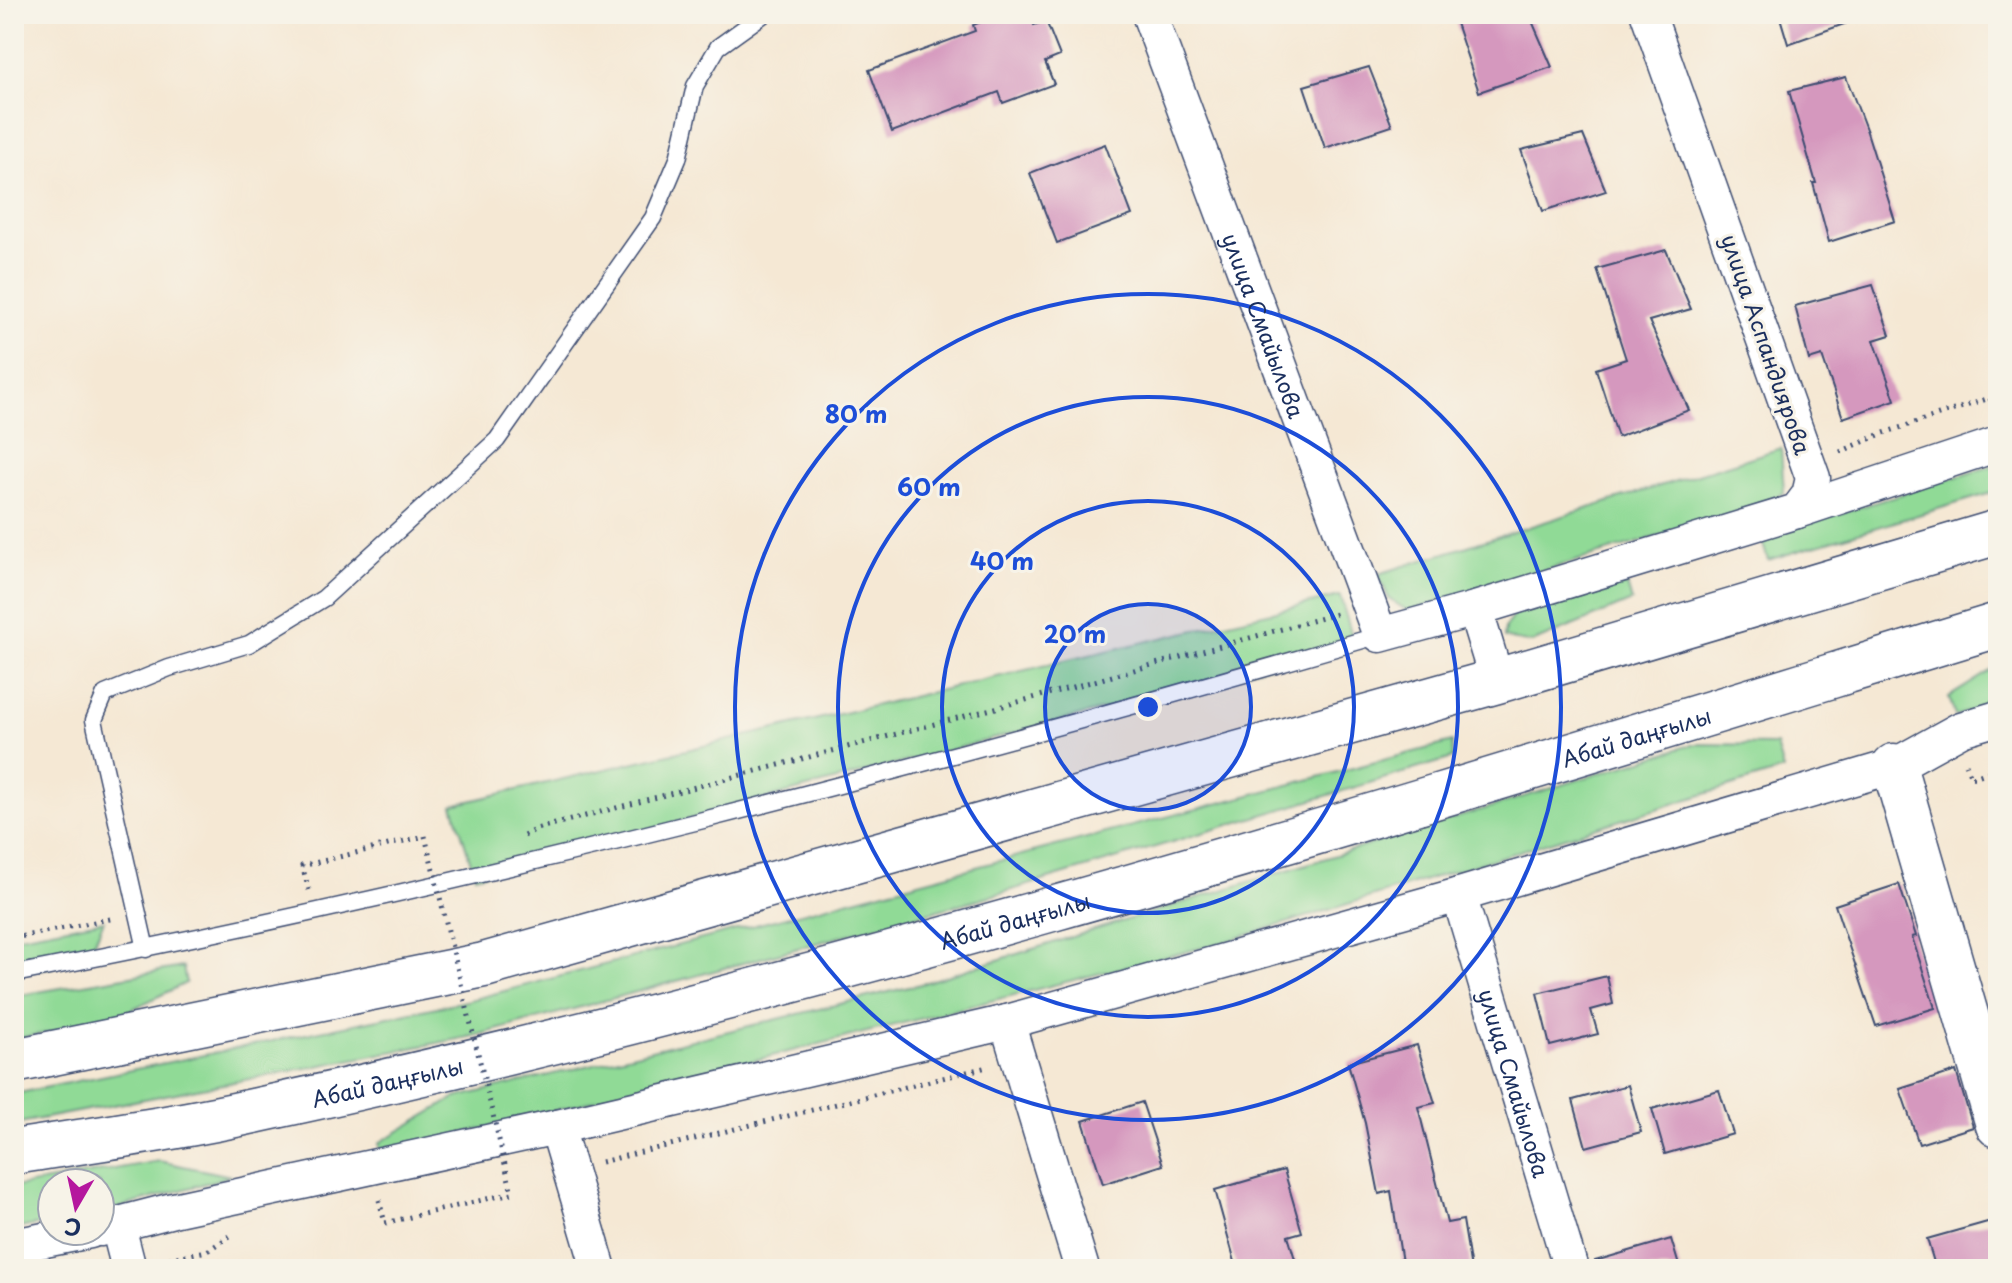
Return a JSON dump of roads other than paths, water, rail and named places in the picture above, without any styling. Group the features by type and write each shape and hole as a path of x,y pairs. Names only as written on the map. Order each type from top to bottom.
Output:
{"main road":[{"path":"14,1061 484,965 1497,681 1998,532"},
{"name":"Абай даңғылы","path":"14,1152 253,1112 666,1016 1300,838 1998,625"},
{"path":"1894,766 1998,1125"}],"street":[{"name":"улица Смайылова","path":"1149,14 1310,453 1375,620"},
{"name":"улица Аспандиярова","path":"1648,14 1813,478 1809,495 1797,511"},
{"path":"1375,620 1475,609 1797,511 1998,444"},
{"path":"1475,609 1497,681"},
{"path":"116,1225 1007,1022 1459,895 1894,766 1961,729 1998,718"},
{"name":"улица Смайылова","path":"1459,895 1571,1269"},
{"path":"1007,1022 1082,1269"},
{"path":"557,1127 599,1269"},
{"path":"14,1246 36,1242"},
{"path":"115,1247 129,1268"}],"lane":[{"path":"146,949 94,720 105,694 169,668 249,644 324,598 497,440 653,218 678,159 695,86 718,47 764,14"},
{"path":"14,974 327,911 702,822 1031,735 1375,620"}]}
